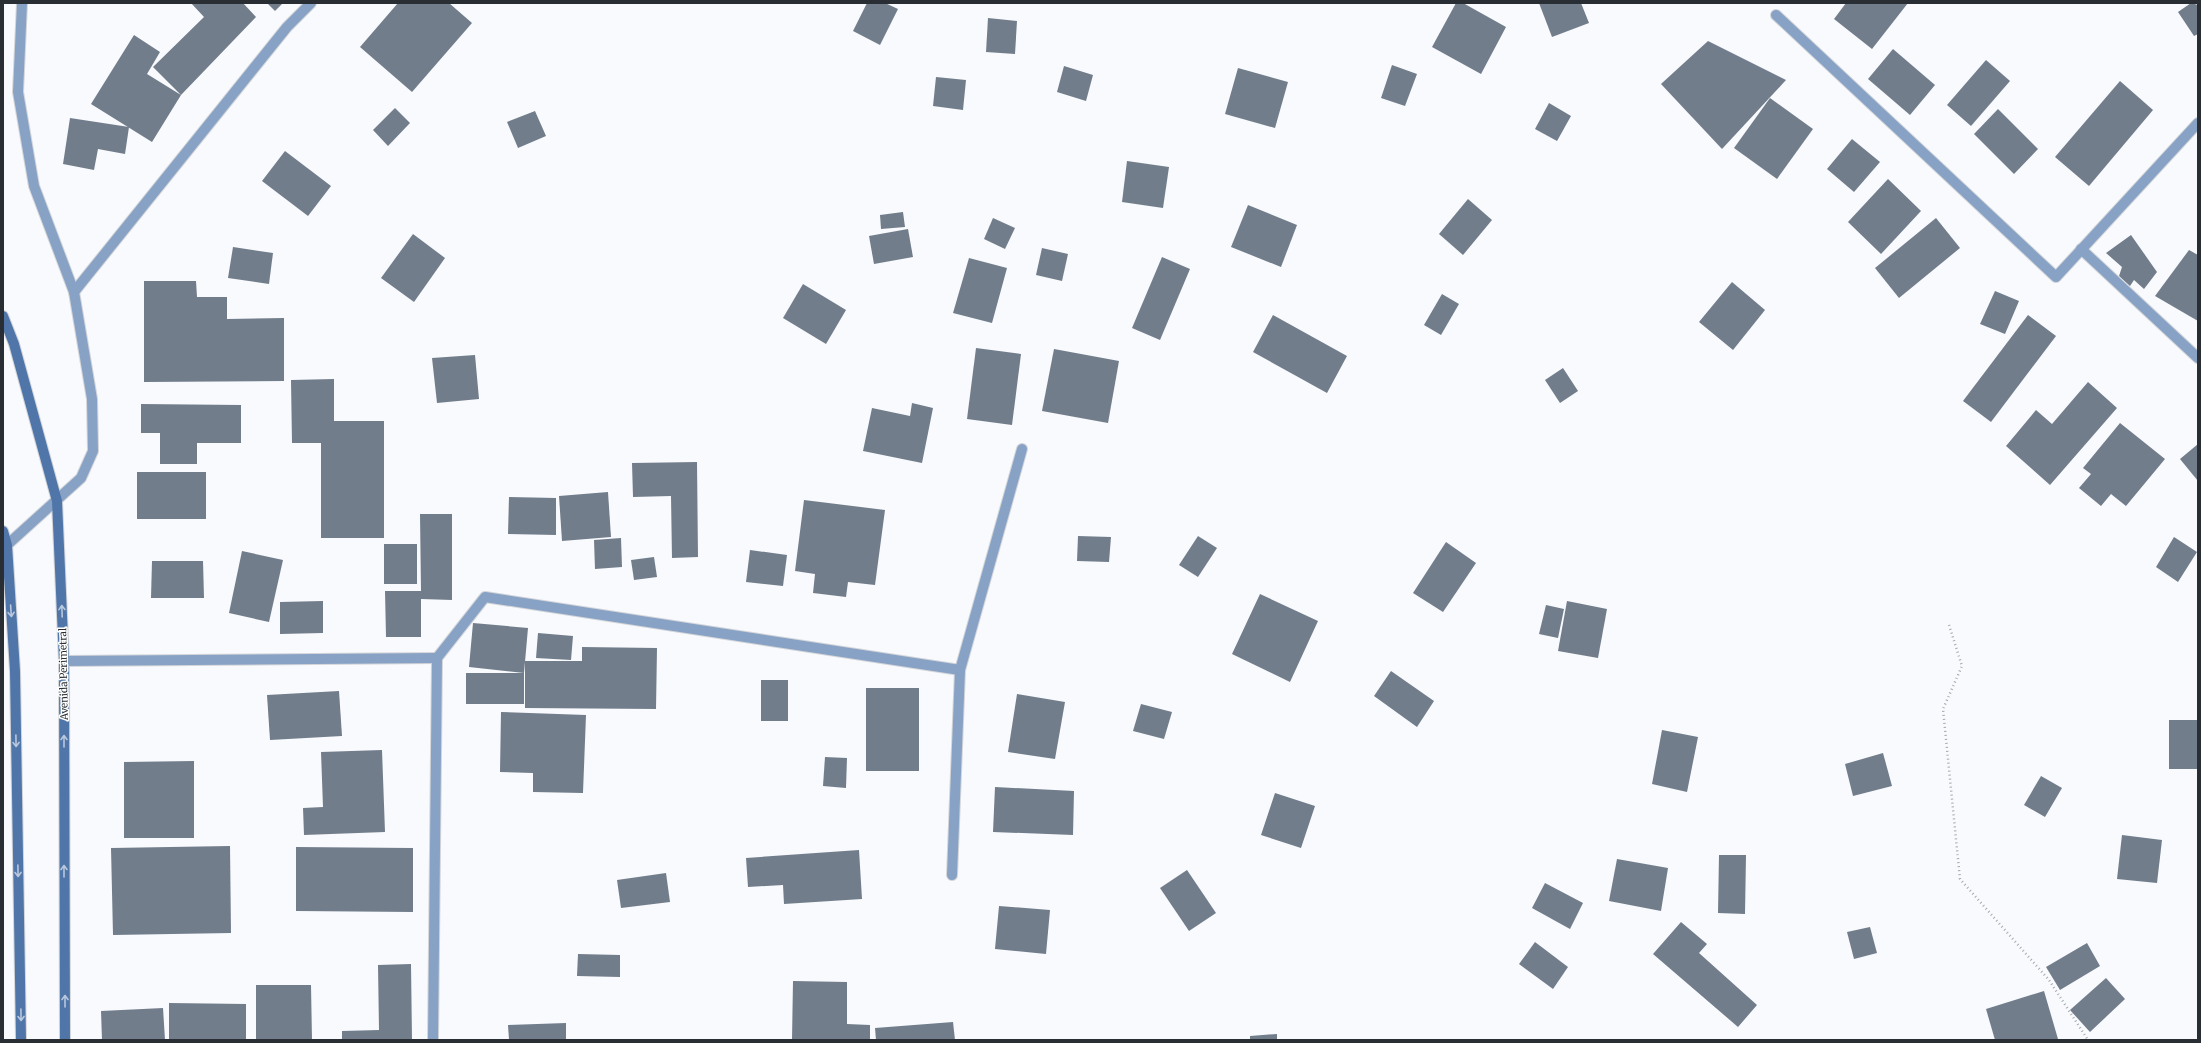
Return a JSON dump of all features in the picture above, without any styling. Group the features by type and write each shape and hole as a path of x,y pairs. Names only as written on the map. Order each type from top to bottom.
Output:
{"main road":[{"name":"Avenida Perimetral","path":"3,316 14,344 57,501 64,661 65,1040"},
{"path":"3,531 6,545 15,670 21,1040"}],"street":[{"path":"6,545 81,478 93,451 92,400 74,292 34,186 18,92 22,3"},
{"path":"74,292 286,27 311,3"},
{"path":"1776,15 2056,278 2198,123"},
{"path":"2081,249 2198,358"},
{"path":"952,875 960,670 1022,449"},
{"path":"432,1040 437,658 485,597 960,670"},
{"path":"64,661 437,658"}],"path":[{"path":"1949,625 1962,666 1943,709 1960,879 2049,980 2088,1040"}],"building":[{"path":"191,3 243,3 256,17 181,95 153,67 204,17"},
{"path":"267,3 283,3 275,11"},
{"path":"398,3 449,3 472,23 412,92 360,47"},
{"path":"867,3 885,3 898,9 880,45 853,31"},
{"path":"1456,3 1463,3 1506,27 1481,74 1432,47"},
{"path":"1539,3 1581,3 1589,23 1552,37"},
{"path":"1846,3 1908,3 1872,49 1834,19"},
{"path":"2191,3 2198,5 2198,34 2194,36 2178,12"},
{"path":"988,18 1017,21 1015,54 986,52"},
{"path":"134,35 160,52 147,74 181,95 152,142 91,104"},
{"path":"1708,41 1786,80 1722,149 1661,84"},
{"path":"1893,49 1935,85 1910,115 1868,79"},
{"path":"1986,60 2010,81 1971,126 1947,105"},
{"path":"1392,65 1417,74 1405,106 1381,98"},
{"path":"1064,66 1093,75 1086,101 1057,92"},
{"path":"1238,68 1288,82 1275,128 1225,114"},
{"path":"936,77 966,80 963,110 933,106"},
{"path":"2120,81 2153,110 2089,186 2055,157"},
{"path":"1770,98 1813,129 1777,179 1734,148"},
{"path":"1549,103 1571,116 1557,141 1535,129"},
{"path":"395,108 410,123 388,146 373,130"},
{"path":"1998,109 2038,149 2014,174 1974,134"},
{"path":"535,111 546,136 518,148 507,122"},
{"path":"70,118 129,127 125,154 98,149 94,170 63,164"},
{"path":"1852,139 1880,162 1854,192 1827,169"},
{"path":"285,151 331,186 308,216 262,181"},
{"path":"1127,161 1169,167 1163,208 1122,202"},
{"path":"1888,179 1921,211 1881,254 1848,222"},
{"path":"1468,199 1492,220 1463,255 1439,234"},
{"path":"1248,205 1297,225 1281,267 1231,247"},
{"path":"903,212 905,227 881,229 880,215"},
{"path":"993,218 1015,228 1005,249 984,239"},
{"path":"1936,218 1960,248 1899,298 1875,268"},
{"path":"908,229 913,257 874,264 869,236"},
{"path":"413,234 445,258 414,302 381,278"},
{"path":"2131,235 2157,272 2144,289 2134,280 2130,286 2119,276 2122,267 2106,253"},
{"path":"233,247 273,253 269,284 228,278"},
{"path":"1042,248 1068,254 1062,281 1036,275"},
{"path":"2189,250 2198,255 2198,321 2155,296"},
{"path":"1162,257 1190,269 1160,340 1132,328"},
{"path":"969,258 1007,268 992,323 953,313"},
{"path":"144,281 196,281 197,297 227,297 227,319 284,318 284,381 144,382"},
{"path":"1732,282 1765,310 1733,350 1699,322"},
{"path":"803,284 846,310 826,344 783,318"},
{"path":"1995,291 2019,301 2005,334 1980,324"},
{"path":"1442,294 1459,304 1441,335 1424,325"},
{"path":"1273,315 1347,356 1327,393 1253,352"},
{"path":"2028,315 2056,336 1991,422 1963,401"},
{"path":"976,348 1021,354 1012,425 967,419"},
{"path":"1054,349 1119,361 1108,423 1042,411"},
{"path":"475,355 479,399 437,403 432,358"},
{"path":"1563,368 1578,391 1560,403 1545,380"},
{"path":"334,379 334,421 384,421 384,538 321,538 321,443 292,443 291,380"},
{"path":"2088,382 2117,408 2050,485 2006,446 2036,410 2052,424"},
{"path":"912,403 933,408 922,463 863,451 872,408 910,416"},
{"path":"141,404 241,405 241,443 197,443 197,464 160,464 160,433 141,433"},
{"path":"2120,423 2165,459 2126,506 2111,494 2101,506 2079,488 2091,474 2083,468"},
{"path":"2198,444 2198,481 2180,459"},
{"path":"697,462 698,557 672,558 671,496 633,497 632,463"},
{"path":"137,472 206,472 206,519 137,519"},
{"path":"608,492 611,537 562,541 559,496"},
{"path":"509,497 556,498 556,535 508,534"},
{"path":"804,500 885,510 875,585 848,582 846,597 813,593 815,574 795,571"},
{"path":"420,514 452,514 452,600 421,599 421,637 386,637 385,591 421,591"},
{"path":"1078,536 1111,537 1109,562 1077,561"},
{"path":"1198,536 1217,548 1198,577 1179,565"},
{"path":"2174,537 2197,552 2178,582 2156,567"},
{"path":"621,538 622,567 595,569 594,540"},
{"path":"1446,542 1476,563 1443,612 1413,593"},
{"path":"384,544 417,544 417,584 384,584"},
{"path":"750,550 787,555 783,586 746,582"},
{"path":"242,551 283,560 269,622 229,613"},
{"path":"654,557 657,577 634,580 631,560"},
{"path":"152,561 203,561 204,598 151,598"},
{"path":"1260,594 1318,621 1290,682 1232,654"},
{"path":"323,601 323,633 280,634 280,602"},
{"path":"1567,601 1607,609 1598,658 1558,651"},
{"path":"1546,605 1564,609 1558,638 1539,634"},
{"path":"473,623 528,628 524,673 469,667"},
{"path":"538,633 573,636 571,660 536,658"},
{"path":"582,647 657,648 656,709 525,708 525,661 582,661"},
{"path":"1391,671 1434,701 1417,727 1374,696"},
{"path":"466,673 524,673 524,704 466,704"},
{"path":"761,680 788,680 788,721 761,721"},
{"path":"866,688 919,688 919,771 866,771"},
{"path":"339,691 342,736 270,740 267,695"},
{"path":"1017,694 1065,702 1055,759 1008,752"},
{"path":"1141,704 1172,712 1164,739 1133,731"},
{"path":"501,712 586,715 583,793 533,792 533,773 500,772"},
{"path":"2169,720 2198,720 2198,769 2169,769"},
{"path":"1662,730 1698,737 1687,792 1652,784"},
{"path":"382,750 385,832 304,835 303,808 323,807 321,752"},
{"path":"1883,753 1892,786 1853,796 1845,764"},
{"path":"825,757 847,758 846,788 823,786"},
{"path":"194,761 194,838 124,838 124,762"},
{"path":"2041,776 2062,788 2045,817 2024,805"},
{"path":"995,787 1074,791 1073,835 993,832"},
{"path":"1275,793 1315,806 1301,848 1261,835"},
{"path":"2122,835 2162,840 2157,883 2117,879"},
{"path":"230,846 231,933 113,935 111,848"},
{"path":"296,847 413,848 413,912 296,911"},
{"path":"859,850 862,899 784,904 783,885 748,887 746,858"},
{"path":"1719,855 1746,855 1745,914 1718,913"},
{"path":"1617,859 1668,868 1661,911 1609,901"},
{"path":"1187,870 1216,913 1189,931 1160,888"},
{"path":"666,873 670,902 621,908 617,880"},
{"path":"1545,883 1583,903 1570,929 1532,908"},
{"path":"999,906 1050,910 1046,954 995,949"},
{"path":"1681,922 1707,944 1699,953 1757,1005 1738,1027 1653,954"},
{"path":"1870,927 1877,953 1854,959 1847,932"},
{"path":"1535,942 1568,967 1553,989 1519,964"},
{"path":"2087,943 2100,966 2060,990 2046,967"},
{"path":"578,954 620,955 620,977 577,976"},
{"path":"411,964 412,1040 342,1040 342,1031 379,1030 378,965"},
{"path":"2106,978 2125,999 2090,1032 2070,1010"},
{"path":"793,981 847,982 847,1024 870,1025 870,1040 792,1040"},
{"path":"256,985 311,985 312,1040 256,1040"},
{"path":"2044,991 2058,1039 1995,1040 1986,1009"},
{"path":"169,1003 246,1004 246,1040 169,1040"},
{"path":"163,1008 165,1040 102,1040 101,1011"},
{"path":"953,1022 955,1040 876,1040 875,1028"},
{"path":"566,1023 566,1040 509,1040 508,1025"},
{"path":"1277,1034 1277,1040 1250,1040 1250,1036"}]}
